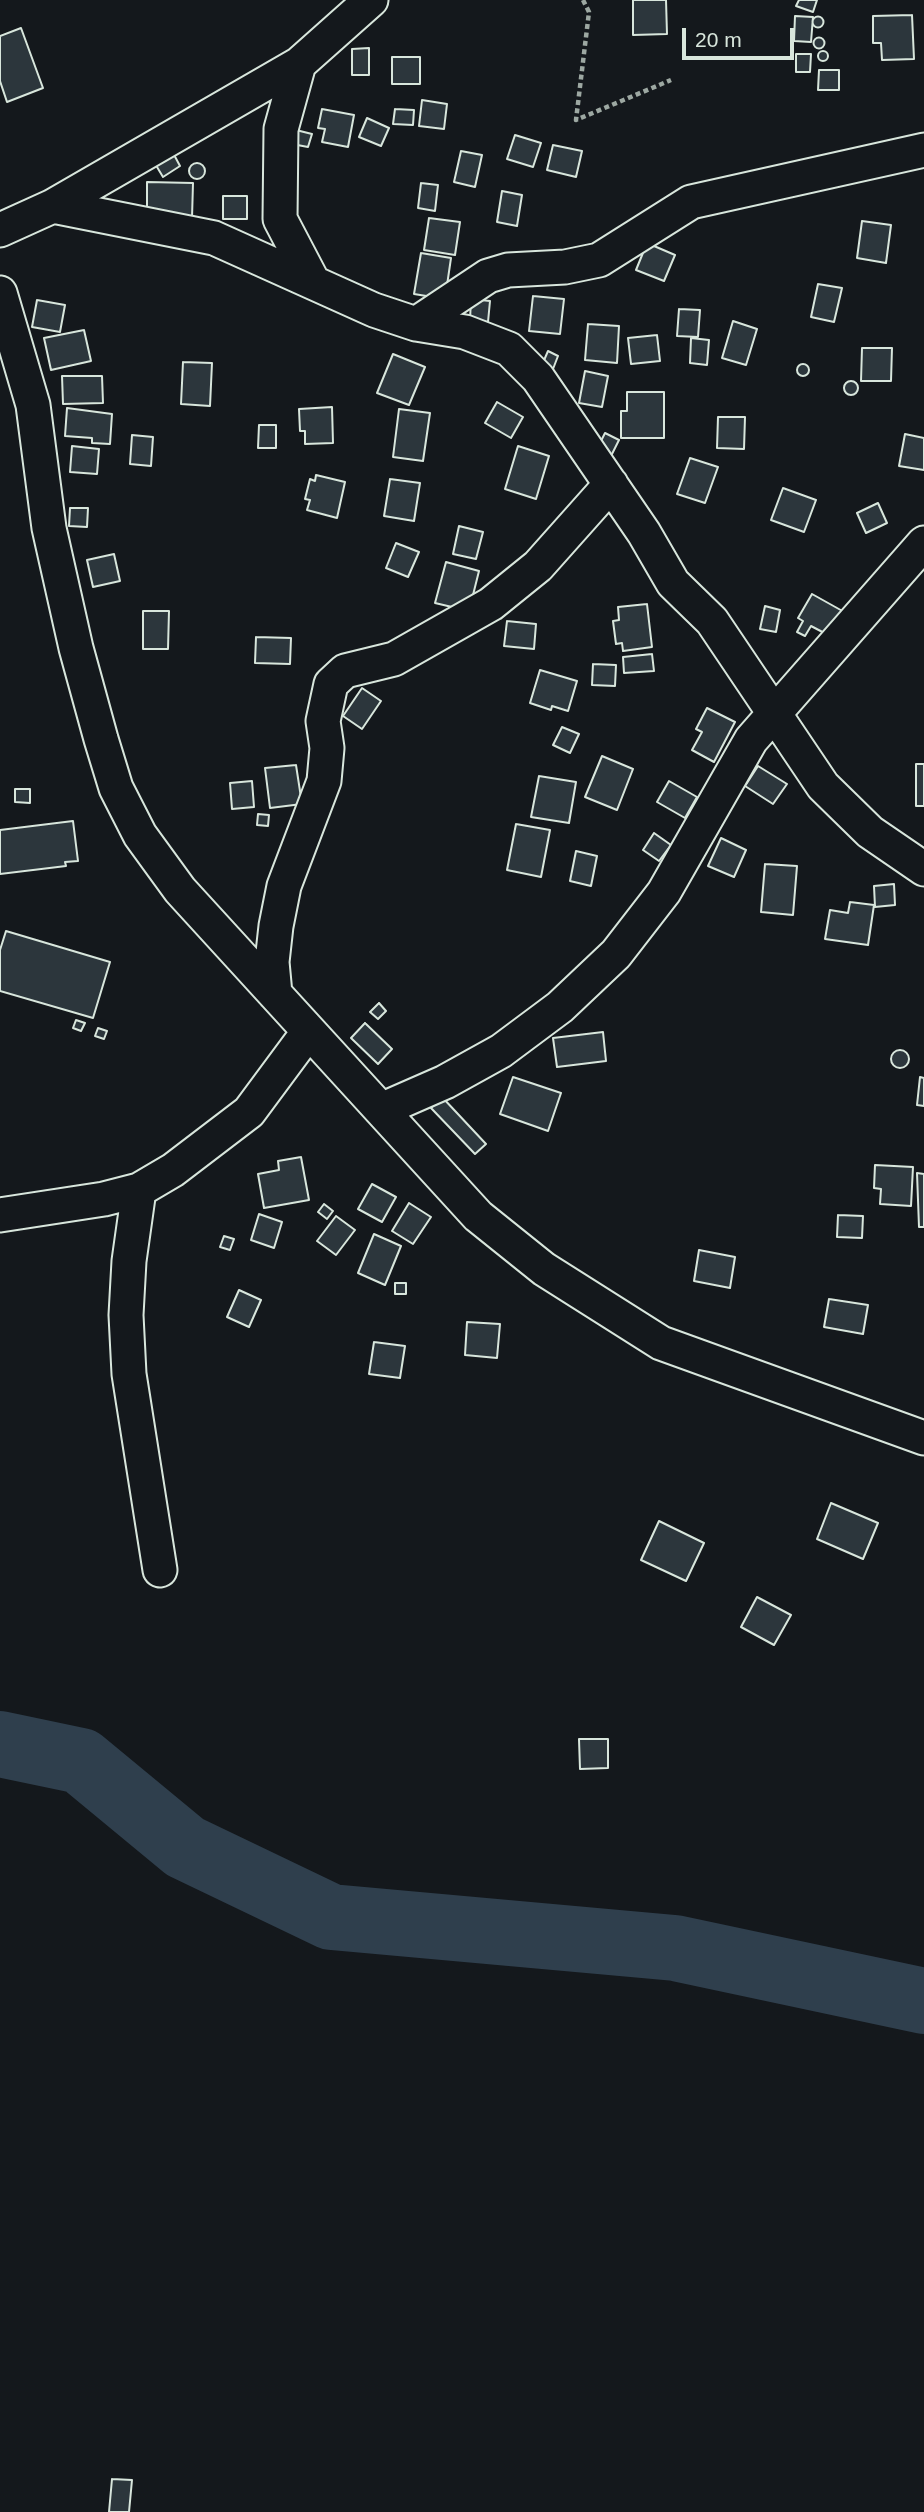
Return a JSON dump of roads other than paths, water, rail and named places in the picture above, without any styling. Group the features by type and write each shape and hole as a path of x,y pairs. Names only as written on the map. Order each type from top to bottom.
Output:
{"street":[{"path":"0,230 53,206 299,64 370,0"},
{"path":"299,64 281,129 280,219 313,282"},
{"path":"416,324 488,276 508,270 565,267 599,260 691,202 924,150"},
{"path":"53,206 214,238 374,310 416,324 466,332 509,349 538,377 611,484 673,583 712,621 823,786 870,832 924,869"},
{"path":"0,293 33,405 49,528 76,648 116,788 140,835 180,890 478,1216 544,1269 592,1302 661,1343 924,1438"},
{"path":"275,994 272,962 276,926 284,886 324,781 327,748 323,721 331,684 345,671 394,659 492,604 538,565 611,484"},
{"path":"381,1110 445,1082 500,1051 560,1007 616,954 664,892 751,740 924,543"},
{"path":"0,1215 104,1199 139,1190 173,1170 249,1112 309,1031"},
{"path":"139,1190 129,1262 126,1315 129,1374 160,1570"}],"waterway":[{"path":"0,1744 81,1761 185,1847 331,1917 675,1948 924,2001"}]}
